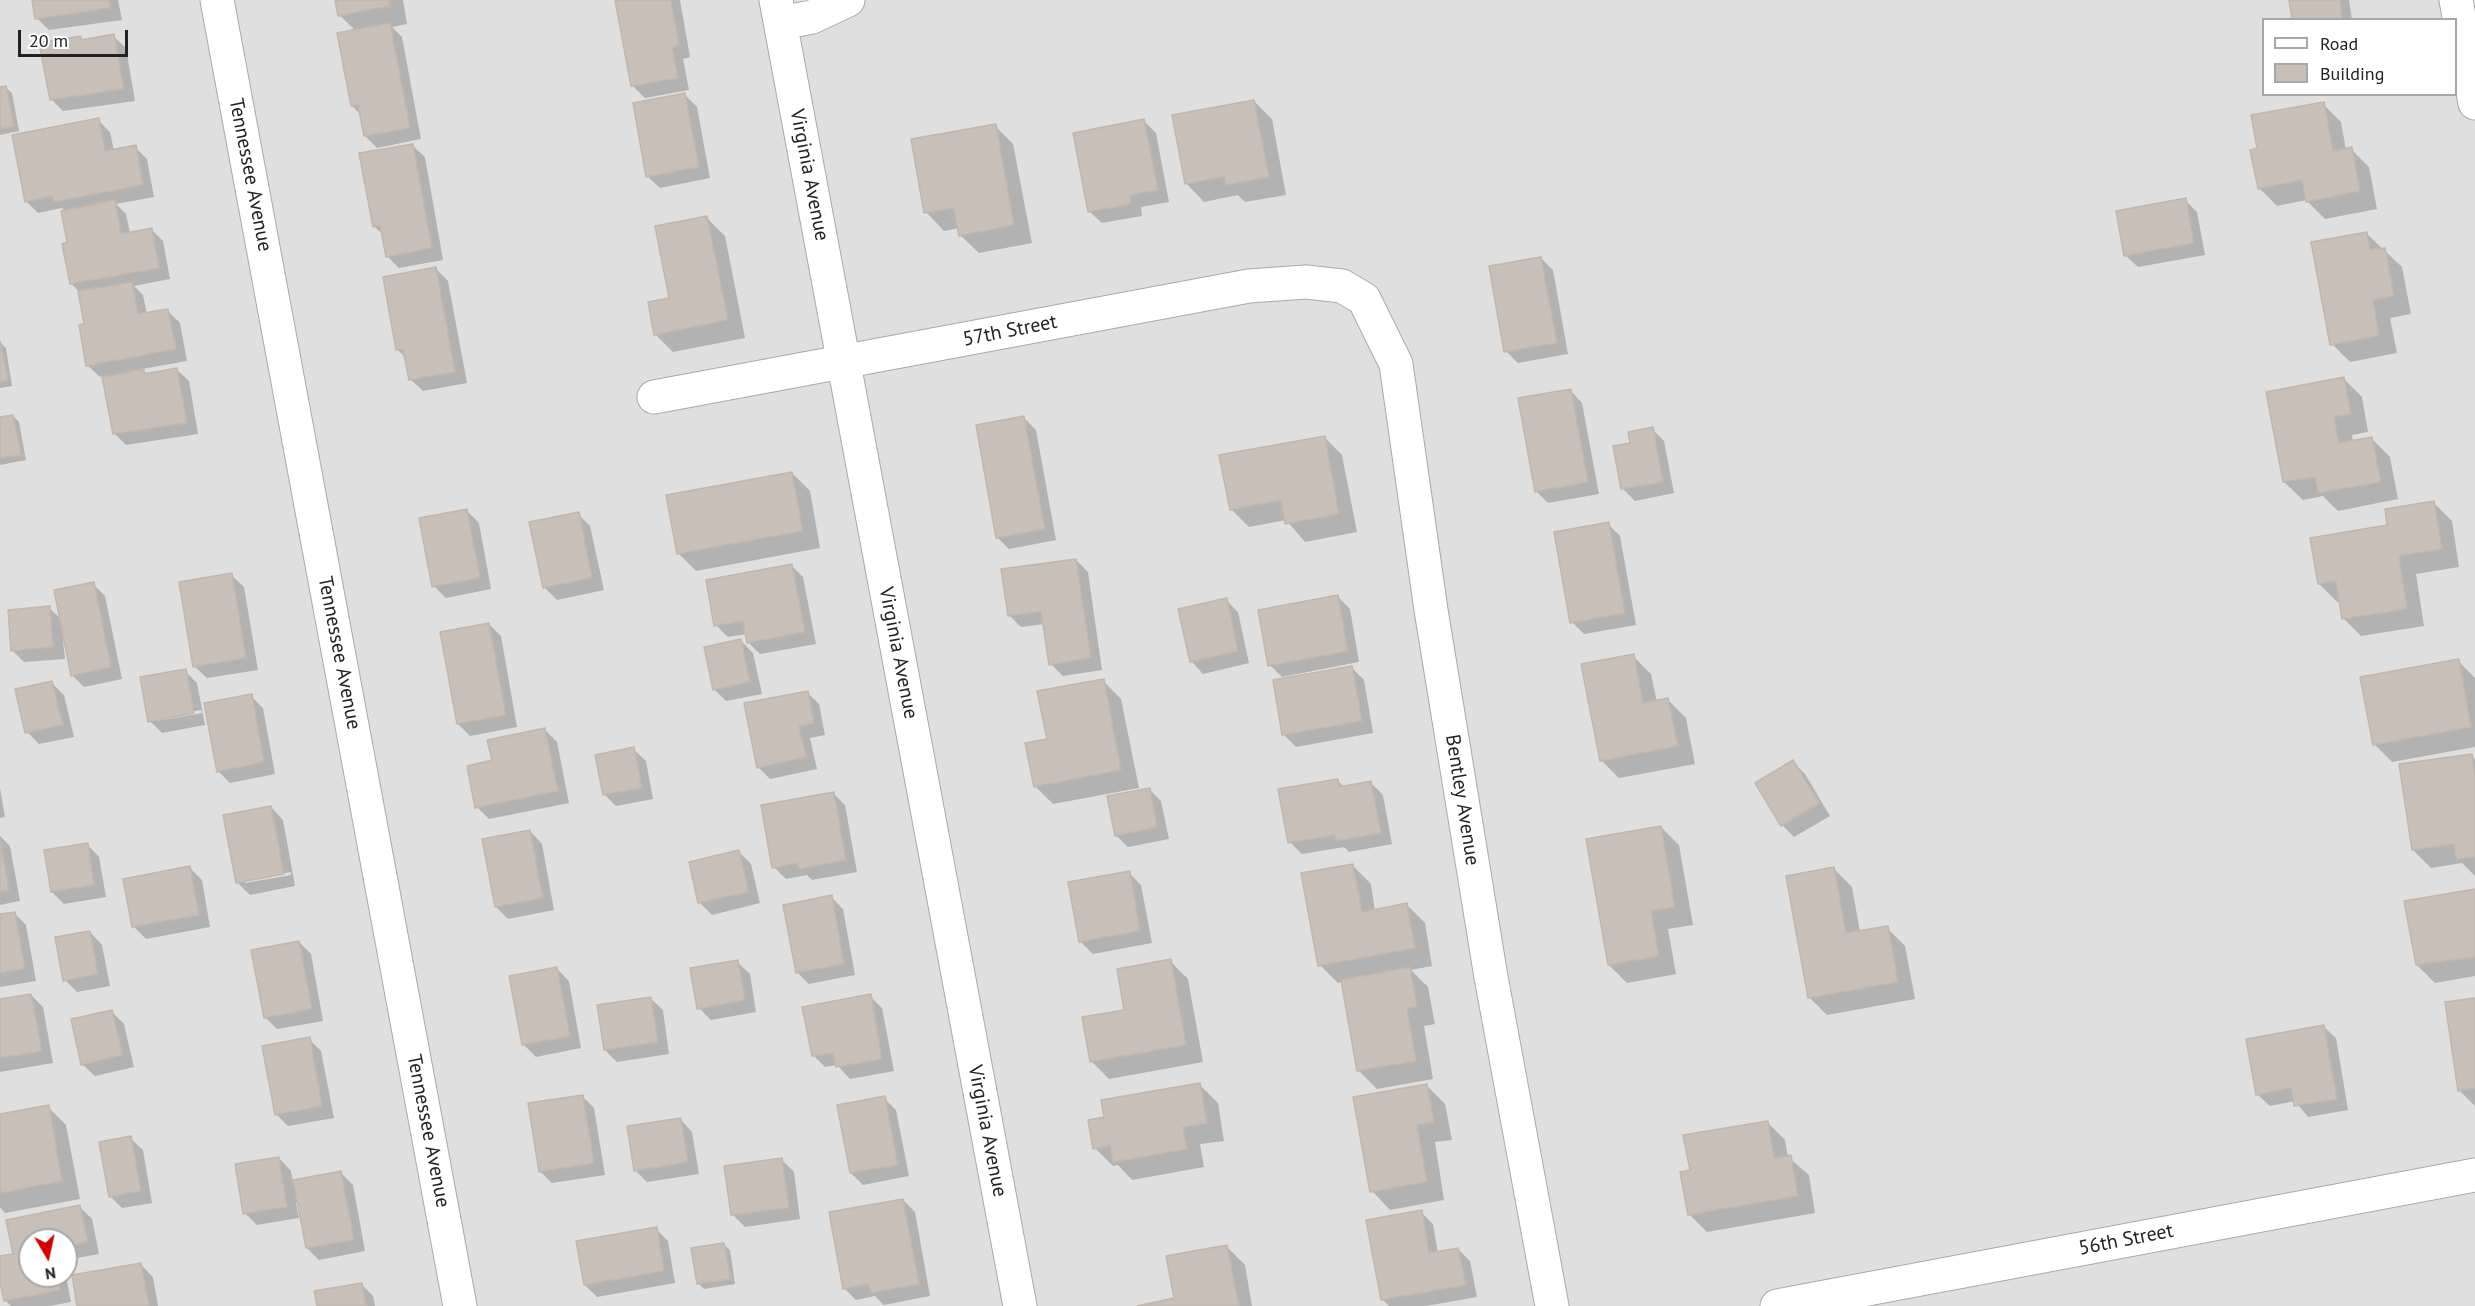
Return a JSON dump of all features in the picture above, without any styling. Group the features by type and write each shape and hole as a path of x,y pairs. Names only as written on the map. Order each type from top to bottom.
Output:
{"street":[{"name":"Tennessee Avenue","path":"217,0 460,1306"},
{"path":"778,11 812,17 848,0"},
{"name":"Virginia Avenue","path":"778,11 1020,1306"},
{"path":"2464,13 2475,103"},
{"name":"57th Street","path":"654,397 1249,286 1306,282 1342,286 1364,299"},
{"name":"Bentley Avenue","path":"1364,299 1396,364 1431,610 1483,929 1551,1306"},
{"name":"56th Street","path":"1777,1306 2475,1175"}],"shaded area":[{"path":"0,0 2452,0 2455,18 2262,18 2262,96 2457,96 2457,25 2475,117 2475,1306 0,1306"}],"building":[{"path":"32,0 109,0 110,8 35,19"},
{"path":"335,0 389,0 390,6 338,16"},
{"path":"615,0 671,0 679,45 672,47 678,78 631,86"},
{"path":"2289,0 2340,0 2342,18 2292,18"},
{"path":"390,23 410,128 364,136 358,105 351,106 337,33"},
{"path":"114,34 124,89 50,100 39,43 81,36 81,40"},
{"path":"6,86 14,126 0,129 0,87"},
{"path":"685,93 699,167 646,177 633,103"},
{"path":"1254,100 1269,177 1226,185 1224,177 1185,184 1172,115"},
{"path":"2324,102 2333,151 2352,147 2360,191 2306,202 2302,180 2258,189 2250,150 2257,148 2251,115"},
{"path":"99,118 105,151 136,145 143,185 54,202 52,196 25,202 12,135"},
{"path":"1144,119 1158,190 1130,195 1131,204 1088,212 1073,133"},
{"path":"996,124 1014,225 959,236 954,208 924,213 911,139"},
{"path":"413,144 432,248 386,257 380,225 373,227 359,153"},
{"path":"2186,198 2194,243 2124,256 2116,211"},
{"path":"115,200 121,234 152,228 159,268 70,284 62,244 67,242 61,211"},
{"path":"707,216 728,320 654,335 648,302 669,298 655,226"},
{"path":"2367,232 2370,250 2385,248 2394,296 2373,300 2379,336 2330,345 2311,242"},
{"path":"1541,257 1557,343 1504,352 1489,266"},
{"path":"436,267 455,372 409,380 403,349 396,350 383,277"},
{"path":"132,282 138,314 168,309 176,349 86,366 79,325 84,324 78,291"},
{"path":"0,341 8,380 0,382"},
{"path":"177,368 187,423 113,434 102,377 144,369 144,374"},
{"path":"2344,377 2351,414 2334,417 2339,443 2372,437 2381,482 2318,493 2315,477 2283,482 2266,392"},
{"path":"1571,389 1588,482 1535,492 1518,398"},
{"path":"13,415 21,455 0,458 0,417"},
{"path":"1024,416 1045,529 996,538 976,425"},
{"path":"1653,427 1663,482 1621,489 1613,446 1630,443 1628,432"},
{"path":"1325,436 1339,514 1285,524 1281,500 1230,510 1219,455"},
{"path":"792,472 803,531 677,554 666,495"},
{"path":"2434,501 2442,549 2399,556 2407,609 2342,619 2336,581 2318,584 2310,538 2387,525 2385,509"},
{"path":"467,509 480,578 432,587 419,518"},
{"path":"579,512 592,578 543,588 529,522"},
{"path":"1609,522 1625,613 1570,623 1554,532"},
{"path":"1076,559 1091,658 1049,665 1041,611 1008,616 1001,569"},
{"path":"792,564 805,632 747,643 743,621 714,626 706,580"},
{"path":"232,573 246,658 193,667 179,582"},
{"path":"94,582 111,667 71,676 54,590"},
{"path":"1338,595 1348,651 1268,666 1258,610"},
{"path":"1227,598 1238,651 1190,662 1178,609"},
{"path":"50,606 53,647 11,651 8,610"},
{"path":"489,623 506,715 457,724 440,632"},
{"path":"741,639 750,682 713,690 704,647"},
{"path":"1634,654 1643,703 1668,698 1678,746 1600,761 1581,664"},
{"path":"2459,659 2471,727 2373,745 2360,677"},
{"path":"1352,666 1362,721 1282,735 1273,680"},
{"path":"186,669 194,713 148,722 140,677"},
{"path":"1104,679 1121,770 1034,787 1025,743 1047,739 1037,691"},
{"path":"52,681 63,725 25,733 15,689"},
{"path":"808,691 814,723 799,726 806,757 757,768 744,703"},
{"path":"252,694 264,762 217,772 204,703"},
{"path":"545,728 558,791 475,808 467,766 492,760 487,740"},
{"path":"634,747 642,788 603,795 595,755"},
{"path":"2472,754 2475,776 2475,857 2456,859 2454,844 2412,850 2399,764"},
{"path":"1793,760 1819,803 1781,826 1755,783"},
{"path":"1338,779 1339,787 1371,781 1381,833 1336,841 1335,835 1288,843 1278,789"},
{"path":"1150,788 1157,827 1115,836 1107,796"},
{"path":"834,792 846,860 798,869 797,863 772,868 761,805"},
{"path":"271,806 284,874 236,883 223,815"},
{"path":"1661,826 1675,907 1651,911 1659,956 1608,965 1586,839"},
{"path":"530,830 543,898 495,907 482,839"},
{"path":"0,839 9,890 0,891"},
{"path":"88,843 94,885 51,892 44,850"},
{"path":"739,850 749,892 698,903 689,862"},
{"path":"1353,864 1362,912 1407,903 1415,948 1318,966 1301,873"},
{"path":"190,866 199,915 132,927 123,879"},
{"path":"1834,867 1846,933 1888,926 1898,982 1808,998 1786,876"},
{"path":"1130,871 1140,931 1079,942 1068,882"},
{"path":"2475,889 2475,957 2416,965 2404,901"},
{"path":"832,895 844,964 796,973 783,905"},
{"path":"15,912 25,969 0,973 0,914"},
{"path":"90,931 98,974 63,981 55,937"},
{"path":"299,941 312,1009 264,1018 251,950"},
{"path":"1171,959 1186,1045 1090,1062 1082,1017 1124,1010 1117,969"},
{"path":"738,960 745,1000 697,1009 690,968"},
{"path":"557,967 570,1036 522,1045 509,976"},
{"path":"1410,967 1417,1007 1407,1008 1416,1061 1357,1071 1341,980"},
{"path":"31,994 42,1051 0,1058 0,999"},
{"path":"871,994 882,1059 836,1067 833,1053 812,1056 802,1007"},
{"path":"651,997 658,1042 604,1050 597,1005"},
{"path":"2475,998 2475,1088 2458,1091 2445,1002"},
{"path":"112,1010 123,1055 81,1065 71,1019"},
{"path":"2324,1025 2337,1099 2294,1106 2291,1088 2256,1095 2246,1039"},
{"path":"310,1037 322,1106 275,1115 262,1046"},
{"path":"1200,1083 1207,1123 1183,1127 1187,1149 1113,1162 1110,1146 1093,1149 1088,1120 1104,1117 1101,1100"},
{"path":"1427,1084 1434,1122 1417,1125 1427,1182 1370,1192 1353,1097"},
{"path":"583,1095 594,1163 539,1172 528,1103"},
{"path":"885,1096 898,1165 850,1173 837,1105"},
{"path":"49,1105 62,1181 0,1193 0,1114"},
{"path":"681,1118 688,1162 634,1171 627,1126"},
{"path":"1768,1121 1774,1158 1791,1155 1798,1196 1688,1215 1680,1172 1690,1170 1683,1135"},
{"path":"131,1136 141,1191 109,1197 99,1142"},
{"path":"279,1157 287,1207 243,1214 235,1164"},
{"path":"782,1158 789,1208 731,1215 724,1166"},
{"path":"341,1171 354,1240 306,1248 293,1180"},
{"path":"903,1199 919,1284 870,1293 869,1284 843,1289 829,1212"},
{"path":"80,1205 88,1242 78,1244 78,1228 18,1228 18,1288 60,1288 60,1290 4,1301 0,1283 0,1256 13,1254 6,1220"},
{"path":"1422,1210 1429,1253 1458,1248 1466,1285 1381,1300 1366,1220"},
{"path":"657,1227 664,1271 584,1285 576,1241"},
{"path":"724,1243 731,1279 697,1284 691,1248"},
{"path":"1227,1245 1239,1306 1137,1306 1174,1298 1166,1256"},
{"path":"141,1263 149,1306 77,1306 74,1288 78,1288 78,1274"},
{"path":"362,1283 366,1306 317,1306 314,1291"}]}
